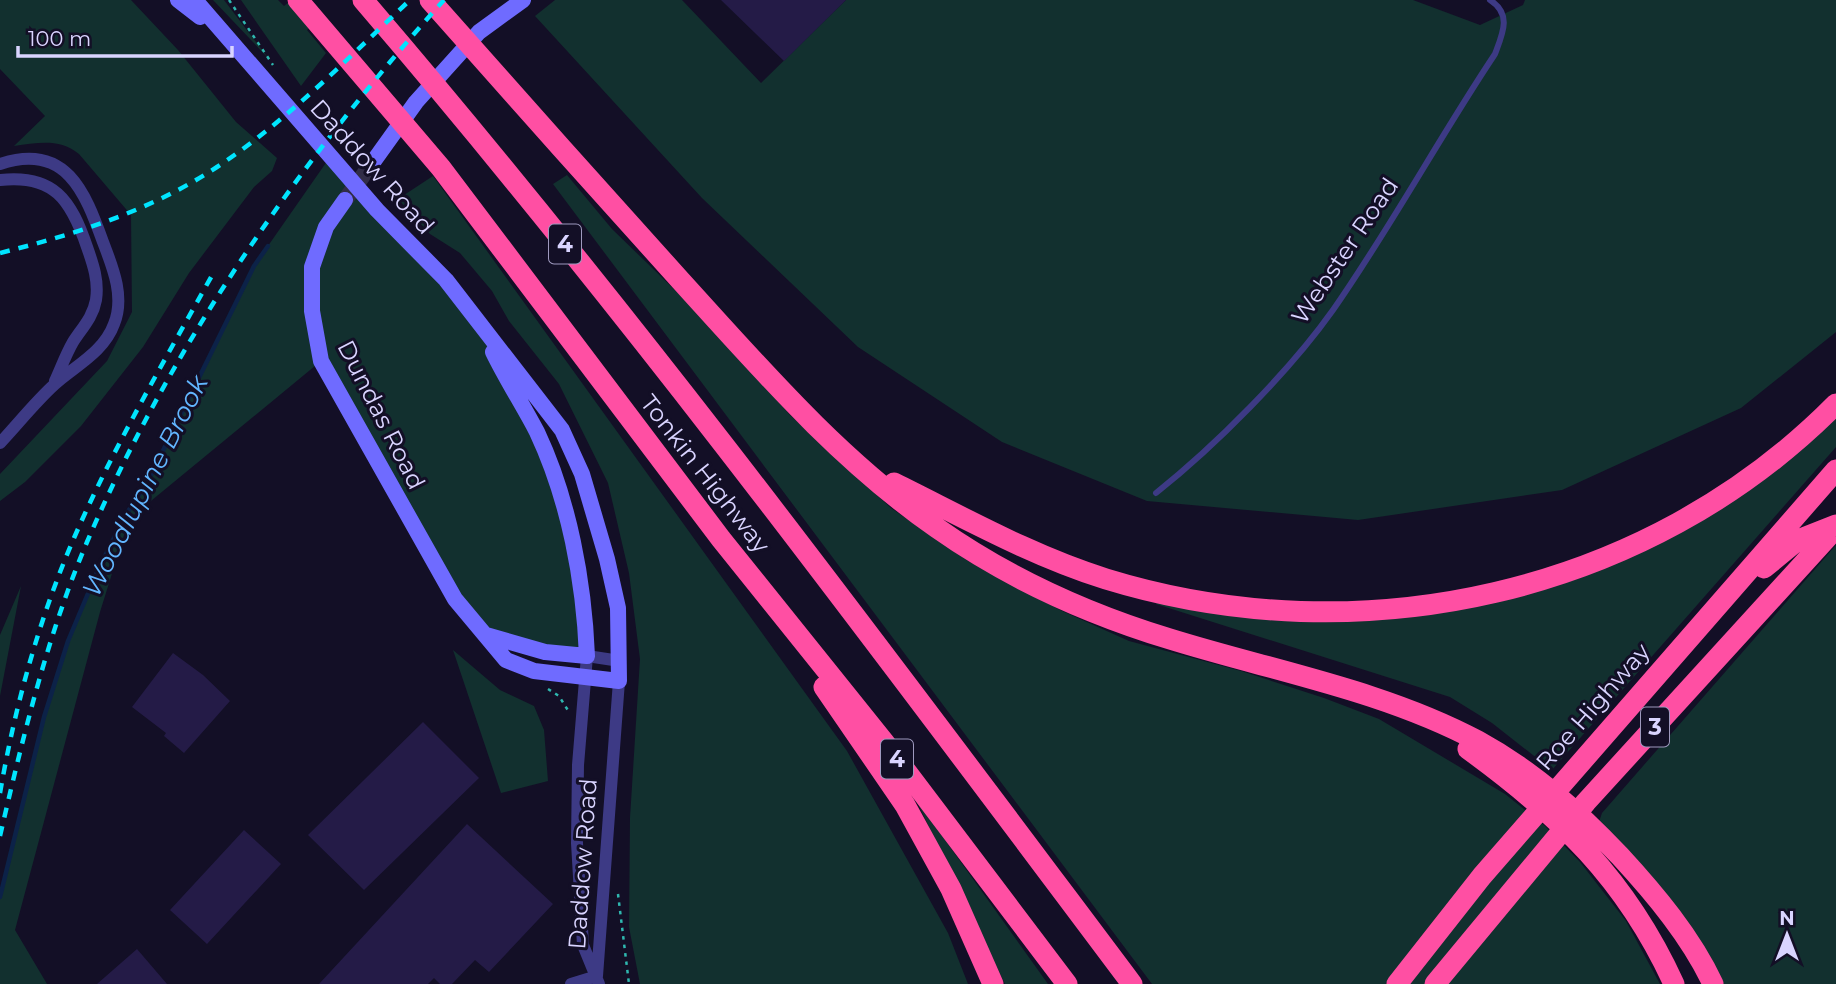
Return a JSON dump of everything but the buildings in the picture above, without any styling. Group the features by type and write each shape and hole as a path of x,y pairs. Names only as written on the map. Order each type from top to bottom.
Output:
{"highway":[{"name":"Tonkin Highway","path":"298,0 442,168 721,539 884,742 1067,984"},
{"name":"Tonkin Highway","path":"363,0 474,130 665,367 1132,984"},
{"path":"430,0 787,399 854,464 938,529 1004,570 1071,603 1171,639 1384,701 1459,742 1533,786 1666,908 1713,984"},
{"path":"854,464 1027,548 1105,578 1180,598 1247,609 1310,613 1368,612 1428,607 1480,597 1536,582 1649,538 1700,510 1751,477 1836,404"},
{"name":"Roe Highway","path":"1397,984 1482,876 1836,470"},
{"path":"1712,612 1798,540 1836,526"},
{"name":"3","path":"1435,984 1586,802 1836,526"},
{"path":"721,539 905,805 966,923 993,984"},
{"path":"1590,839 1674,984"},
{"path":"966,923 987,984"}],"main road":[{"name":"Daddow Road","path":"178,0 227,37"},
{"name":"Daddow Road","path":"195,0 377,211 446,280 562,429 582,474 618,608 619,681"},
{"path":"373,162 416,102 479,33 523,0"},
{"name":"Dundas Road","path":"345,200 326,227 312,267 312,311 321,361 455,599 506,660 534,671 619,681"},
{"name":"Daddow Road","path":"484,326 506,378 537,432 559,489 578,570 587,656"},
{"path":"486,635 545,652 587,656"}],"street":[{"path":"0,164 39,161 58,167 74,179 86,195 117,282 118,309 110,334 91,355 54,385 0,443"},
{"path":"0,180 31,180 58,193 77,219 94,268 96,288 93,309 72,344 54,385"},
{"path":"587,656 620,661"},
{"name":"Daddow Road","path":"587,656 578,765 577,843 583,945 598,980"},
{"name":"Daddow Road","path":"598,980 619,681"},
{"path":"571,984 598,980"}],"lane":[{"name":"Webster Road","path":"1156,494 1197,461 1281,372 1331,313 1386,232 1494,54 1505,22 1502,10 1490,0"}],"path":[{"path":"229,0 275,68"},
{"path":"547,688 559,696 569,710 568,723"},
{"path":"618,892 629,984"}],"green space":[{"path":"0,0 131,0 178,50 236,122 277,158 272,171 254,187 189,273 143,347 81,426 25,482 0,501 0,474 107,361 132,312 131,215 79,154 71,149 48,143 14,146 45,116 0,69"},
{"path":"213,0 224,0 269,59"},
{"path":"241,0 278,0 284,6 289,2 313,24 307,30 326,53 301,86"},
{"path":"555,0 682,0 761,83 846,0 1413,0 1480,25 1523,5 1525,0 1836,0 1836,332 1741,408 1562,490 1358,520 1147,501 1002,442 858,347 702,198 535,16"},
{"path":"330,157 484,326 559,489 587,656 486,635 455,599 321,361 129,519 100,612 15,930 47,984 0,984 0,894 44,717 68,641 97,572 125,516 148,481 254,266"},
{"path":"567,175 612,229 715,329 790,415 891,508 968,561 1060,610 1129,641 1241,671 1379,719 1505,794 1545,826 1580,862 1626,921 1660,984 1152,984 553,184"},
{"path":"433,176 847,751 948,933 968,984 640,984 629,927 630,818 640,659 629,573 608,483 559,384 509,321 492,291 460,253 430,234 398,199"},
{"path":"1836,413 1836,447 1552,770 1492,723 1450,697 1156,604 1160,595 1209,605 1441,607 1656,539"},
{"path":"1836,545 1836,984 1713,984 1596,831 1602,813"},
{"path":"21,586 0,696 0,635"},
{"path":"453,650 500,690 534,706 544,730 548,781 501,793"},
{"path":"915,798 1048,984 1005,984"}],"waterway":[{"name":"Woodlupine Brook","path":"0,897 44,717 68,641 97,572 125,516 148,481 254,266 268,246"}],"tunnel":[{"path":"345,200 373,162"}],"railway":[{"path":"0,253 57,238 112,219 192,183 243,149 293,109 410,0"},
{"path":"0,836 37,687 60,614 87,542 158,396 243,257 290,190 339,124 444,0"},
{"path":"0,793 30,663 61,569 123,436 215,270"}]}
